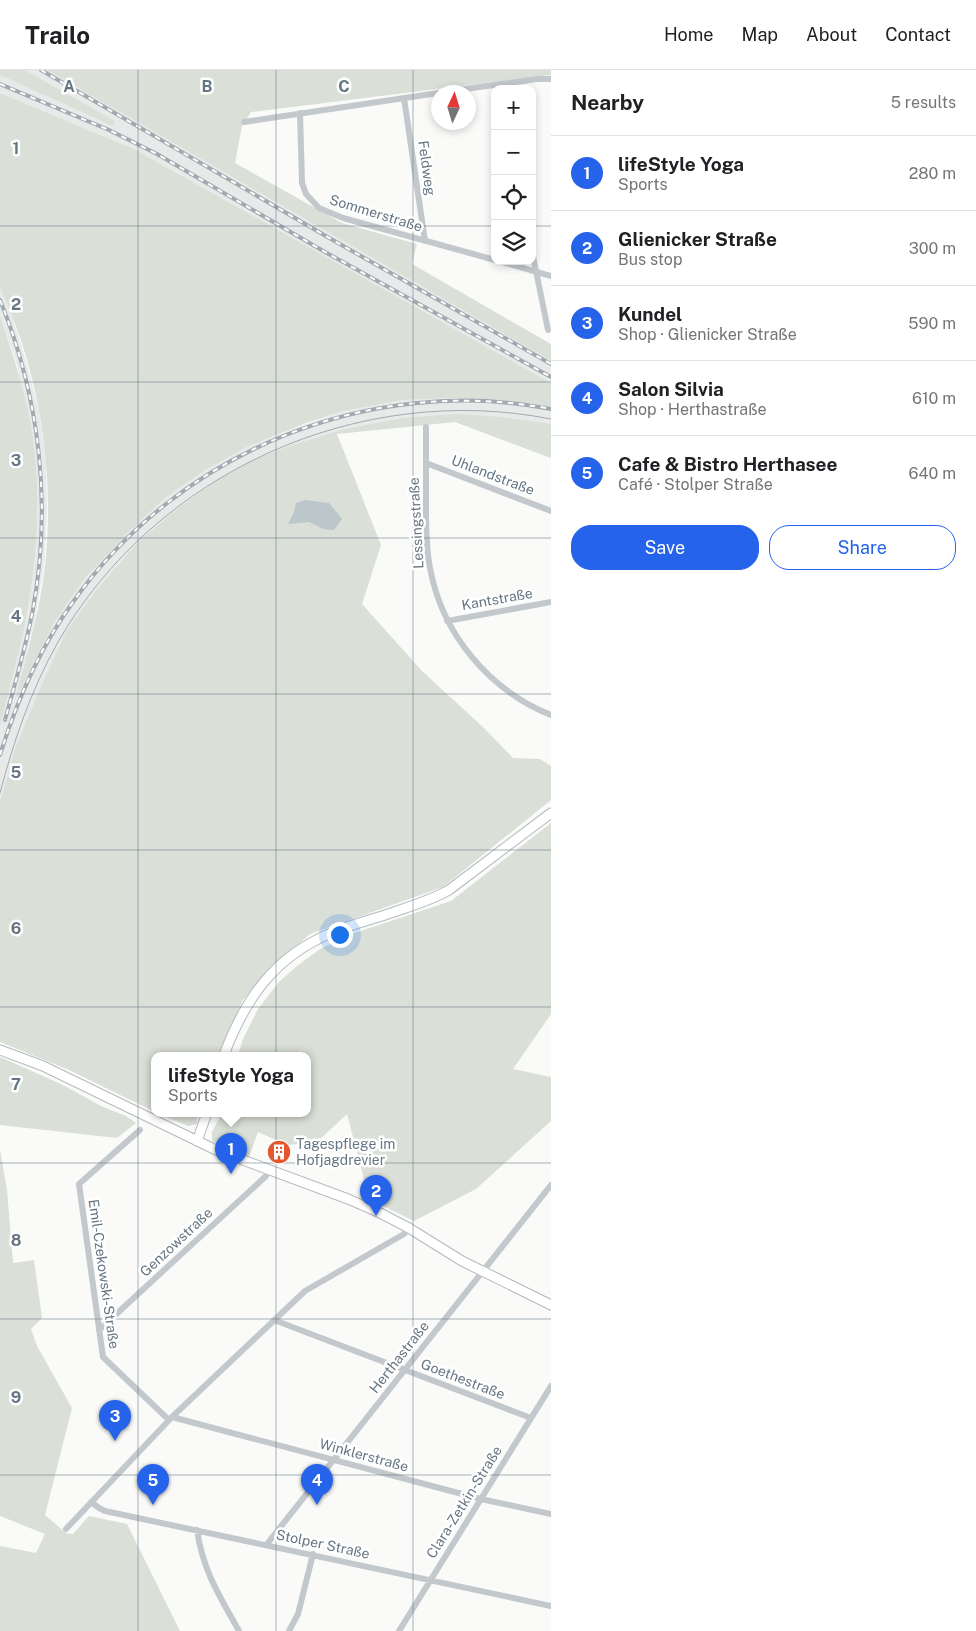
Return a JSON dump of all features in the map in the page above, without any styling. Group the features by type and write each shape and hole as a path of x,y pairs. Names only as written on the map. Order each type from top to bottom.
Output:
{"main road":[{"path":"225,1052 240,1017 253,995 293,955 331,933 432,899 449,890 551,813"},
{"path":"0,1050 42,1066 197,1141 364,1205 409,1228 482,1272 551,1305"},
{"path":"197,1141 206,1117"}],"street":[{"path":"507,85 537,79 551,79"},
{"path":"476,89 491,87"},
{"path":"244,122 431,94"},
{"name":"Feldweg","path":"404,98 425,240"},
{"name":"Sommerstraße","path":"300,113 302,183 306,194 314,204 334,215 491,259"},
{"path":"512,265 551,276"},
{"path":"535,265 548,330"},
{"name":"Lessingstraße","path":"426,427 427,553 433,583 448,620 467,651 493,680 523,702 551,715"},
{"name":"Uhlandstraße","path":"426,463 551,511"},
{"name":"Kantstraße","path":"448,620 551,602"},
{"name":"Emil-Czekowski-Straße","path":"140,1130 79,1184 103,1357 171,1418"},
{"name":"Genzowstraße","path":"99,1330 266,1176 269,1170"},
{"name":"Herthastraße","path":"267,1544 551,1185"},
{"path":"66,1529 171,1418 310,1288 404,1234 409,1228"},
{"name":"Goethestraße","path":"274,1320 531,1418"},
{"name":"Clara-Zetkin-Straße","path":"399,1631 551,1386"},
{"name":"Winklerstraße","path":"171,1418 481,1498 551,1514"},
{"name":"Stolper Straße","path":"91,1502 105,1510 551,1606"},
{"path":"197,1530 202,1559 208,1574 239,1631"},
{"path":"289,1631 298,1614 313,1554"}],"shaded area":[{"path":"0,70 25,70 115,121 113,126 0,75"},
{"path":"25,70 47,70 551,361 551,383 134,149 0,93 0,75 112,125 115,121"},
{"path":"47,70 551,70 551,75 470,85 431,85 431,90 251,112 242,126 235,163 342,223 417,244 412,264 551,344 551,361"},
{"path":"0,93 134,149 551,383 551,407 519,402 455,398 403,400 344,411 306,423 247,447 207,469 165,498 86,577 54,623 15,700 43,583 48,531 48,495 46,460 34,389 14,321 0,288"},
{"path":"0,288 9,307 25,358 39,411 46,461 47,510 44,566 34,624 16,697 54,623 86,577 165,498 207,469 247,447 344,411 403,400 455,398 519,402 551,407 551,424 402,418 344,429 255,459 174,511 139,541 97,589 68,630 41,686 15,748 0,802 0,727 24,623 33,566 37,510 35,462 28,413 16,361 0,316"},
{"path":"0,316 16,364 33,437 36,464 37,517 36,544 29,597 22,636 0,727"},
{"path":"458,414 501,417 551,424 551,458 455,422 337,434 381,545 362,604 422,671 484,728 513,758 540,759 551,766 551,800 443,887 310,934 270,970 243,1000 220,1052 151,1052 151,1110 69,1070 0,1042 0,802 15,748 67,630 97,589 139,541 174,511 217,480 255,459 292,445 344,429 402,418"},
{"path":"305,500 329,503 342,519 334,530 323,529 309,522 288,524 296,503"},
{"path":"551,823 551,1014 513,1069 551,1077 551,1121 476,1189 414,1221 375,1202 370,1202 347,1114 317,1142 287,1145 258,1132 249,1157 212,1141 212,1132 220,1117 311,1117 311,1052 239,1052 243,1039 258,1009 279,982 320,949 349,935 451,901"},
{"path":"0,1057 61,1084 101,1106 126,1116 136,1123 117,1138 0,1125"},
{"path":"167,1117 198,1117 197,1124 188,1126"},
{"path":"0,1150 7,1190 13,1263 34,1260 42,1318 31,1329 37,1346 72,1408 45,1515 66,1533 73,1534 89,1516 127,1524 180,1631 0,1631 0,1546 36,1553 45,1534 0,1516"}],"tram line":[{"path":"0,793 24,716 48,660 58,642 99,582 149,530 206,487 269,452 336,428 407,414 479,411 551,419"}],"railway":[{"path":"41,70 331,239 551,364"},
{"path":"0,84 109,130 157,154 325,252 551,377"},
{"path":"0,300 14,337 25,375 39,452 41,491 39,570 33,609 24,651 5,720"},
{"path":"0,755 14,714 39,657 73,602 117,549 167,503 223,465 284,436 348,415 415,403 483,401 551,409"}],"place":[{"name":"Tagespflege im Hofjagdrevier","path":"279,1152"},
{"name":"lifeStyle Yoga","path":"231,1174"},
{"name":"Glienicker Straße","path":"376,1216"},
{"name":"Kundel","path":"115,1441"},
{"name":"Cafe & Bistro Herthasee","path":"153,1505"},
{"name":"Salon Silvia","path":"317,1505"}]}
